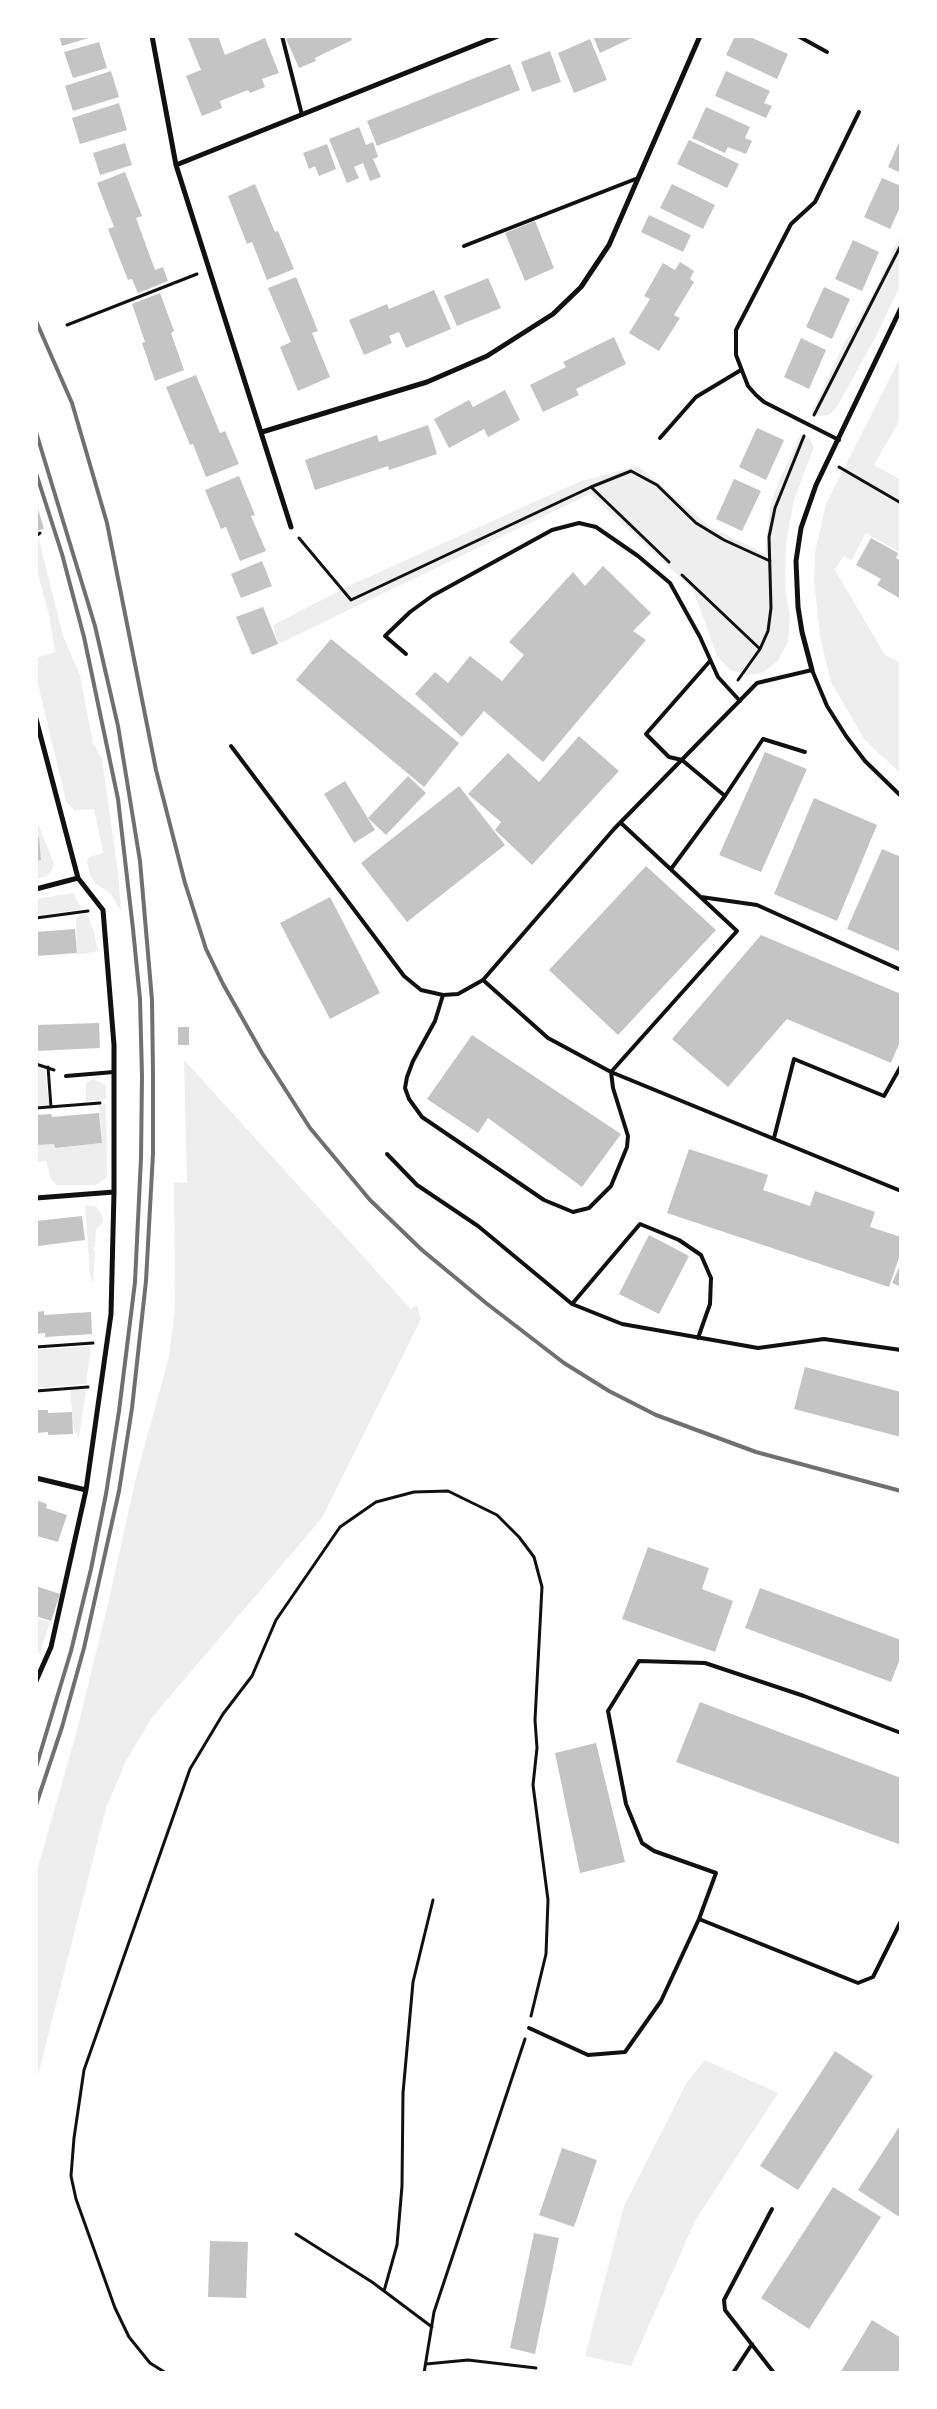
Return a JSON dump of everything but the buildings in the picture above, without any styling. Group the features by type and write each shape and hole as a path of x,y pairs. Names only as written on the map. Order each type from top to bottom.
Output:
{"street":[{"path":"152,36 176,165 291,527"},
{"path":"176,165 498,36"},
{"path":"262,432 427,382 486,356 521,336 552,314 581,288 608,245 700,36"},
{"path":"812,670 798,608 796,561 801,528 828,460 901,308"},
{"path":"36,719 78,878 103,910 114,1045 114,1192 111,1314 86,1490 51,1647 36,1681"},
{"path":"36,888 78,878"},
{"path":"36,1198 114,1192"},
{"path":"36,1478 86,1490"}],"lane":[{"path":"282,36 302,115"},
{"path":"798,36 827,52"},
{"path":"839,440 764,402 748,386 736,355 736,330 791,224 815,202 859,112"},
{"path":"464,246 638,178"},
{"path":"660,438 696,397 741,370"},
{"path":"406,654 384,636 410,612 432,596 552,530 579,523 596,526 638,556 670,583 718,677 740,701"},
{"path":"710,661 646,734 669,756 682,760 726,796"},
{"path":"231,746 404,976 421,990 443,995 458,994 483,980 621,823 757,683 812,670 827,706 846,736 864,761 901,796"},
{"path":"671,869 726,796 763,739 805,752"},
{"path":"443,995 431,1029 413,1061 407,1077 405,1088 408,1099 422,1117 536,1195 562,1209 573,1212 589,1208 611,1186 627,1147 628,1136 613,1088 611,1072 737,931 621,823"},
{"path":"700,897 757,905 901,970"},
{"path":"483,980 548,1038 611,1072 901,1191"},
{"path":"774,1138 794,1059 884,1096 901,1066"},
{"path":"66,1076 114,1072"},
{"path":"387,1154 417,1185 478,1226 572,1304 622,1324 758,1348 824,1338 901,1350"},
{"path":"572,1304 640,1224 679,1240 701,1255 711,1278 710,1304 698,1338"},
{"path":"528,2028 588,2055 625,2052 661,2001 699,1919 716,1873 654,1851 642,1844 626,1804 608,1711 639,1661 705,1662 804,1696 901,1733"},
{"path":"699,1919 858,1983 873,1977 901,1921"},
{"path":"772,2209 724,2300 725,2310 774,2373"},
{"path":"733,2373 752,2344"}],"path":[{"path":"730,690 760,649 768,631 771,608 769,537 775,508 809,424 901,244"},
{"path":"68,325 209,270"},
{"path":"828,460 901,503"},
{"path":"591,487 631,471 656,485 696,522 724,540 770,561"},
{"path":"36,918 90,911"},
{"path":"36,1064 48,1067 66,1076"},
{"path":"48,1067 51,1106"},
{"path":"36,1108 109,1102"},
{"path":"36,1347 95,1343"},
{"path":"36,1391 89,1387"},
{"path":"166,2373 150,2363 129,2337 115,2308 76,2199 71,2176 74,2138 84,2070 190,1769 223,1714 252,1676 276,1620 340,1527 376,1502 414,1492 448,1491 497,1515 519,1537 534,1557 542,1587 535,1720 537,1748 533,1785 548,1900 546,1954 528,2028 434,2312 424,2373"},
{"path":"384,2291 398,2245 402,2186 402,2093 413,1982 433,1900"},
{"path":"296,2234 384,2291 432,2327"},
{"path":"426,2364 468,2360 536,2368"}],"shaded area":[{"path":"901,233 901,284 875,338 837,407 829,415 811,414 843,346 877,286"},
{"path":"901,356 901,418 874,465 901,480 901,559 897,557 899,552 866,533 851,561 844,555 835,570 885,655 901,663 901,774 864,739 831,682 820,637 814,579 815,552 826,504"},
{"path":"801,434 809,438 814,447 794,500 786,544 785,588 790,616 788,642 778,661 762,673 747,675 730,670 717,656 693,589 590,494 278,644 273,625 353,584 581,481 638,466 709,526 765,554 770,506 779,481"},
{"path":"39,540 63,636 80,675 93,743 102,759 118,872 121,911 110,893 96,884 90,875 87,861 89,857 103,853 94,809 74,810 66,801 36,676 36,658 55,652 49,615 36,567 36,541"},
{"path":"36,818 54,864 47,876 36,879 36,861 41,860"},
{"path":"73,893 82,909 36,916 36,899"},
{"path":"85,914 88,916 94,932 98,951 77,955 76,919 79,915"},
{"path":"184,1060 411,1309 417,1305 421,1319 322,1518 153,1716 126,1761 106,1808 36,2083 36,1874 76,1734 108,1604 136,1477 169,1357 175,1307 174,1182 187,1183"},
{"path":"36,1066 45,1068 49,1105 36,1106"},
{"path":"93,1079 106,1085 106,1099 86,1101 86,1082"},
{"path":"106,1104 107,1177 96,1185 57,1185 51,1179 46,1161 36,1162 36,1145 54,1144 55,1148 102,1143 99,1105"},
{"path":"85,1205 97,1207 103,1218 103,1222 96,1229 95,1246 93,1247 95,1252 93,1284 90,1275"},
{"path":"91,1346 86,1384 36,1388 36,1350"},
{"path":"84,1389 86,1391 79,1437 74,1431 70,1390"},
{"path":"36,1618 50,1622 40,1653 36,1652"},
{"path":"705,2060 778,2093 695,2221 631,2366 585,2356 624,2206 687,2082"}],"railway":[{"path":"36,321 72,403 107,523 156,770 185,883 206,949 223,984 262,1053 310,1128 370,1200 422,1250 486,1303 564,1363 609,1391 656,1415 756,1452 901,1491"},
{"path":"36,432 95,626 118,726 140,861 152,1000 153,1074 153,1153 146,1281 132,1408 119,1491 84,1648 62,1727 36,1805"},
{"path":"36,473 62,554 84,637 118,799 140,999 142,1076 141,1158 135,1282 119,1411 106,1494 91,1569 71,1651 36,1767"}]}
